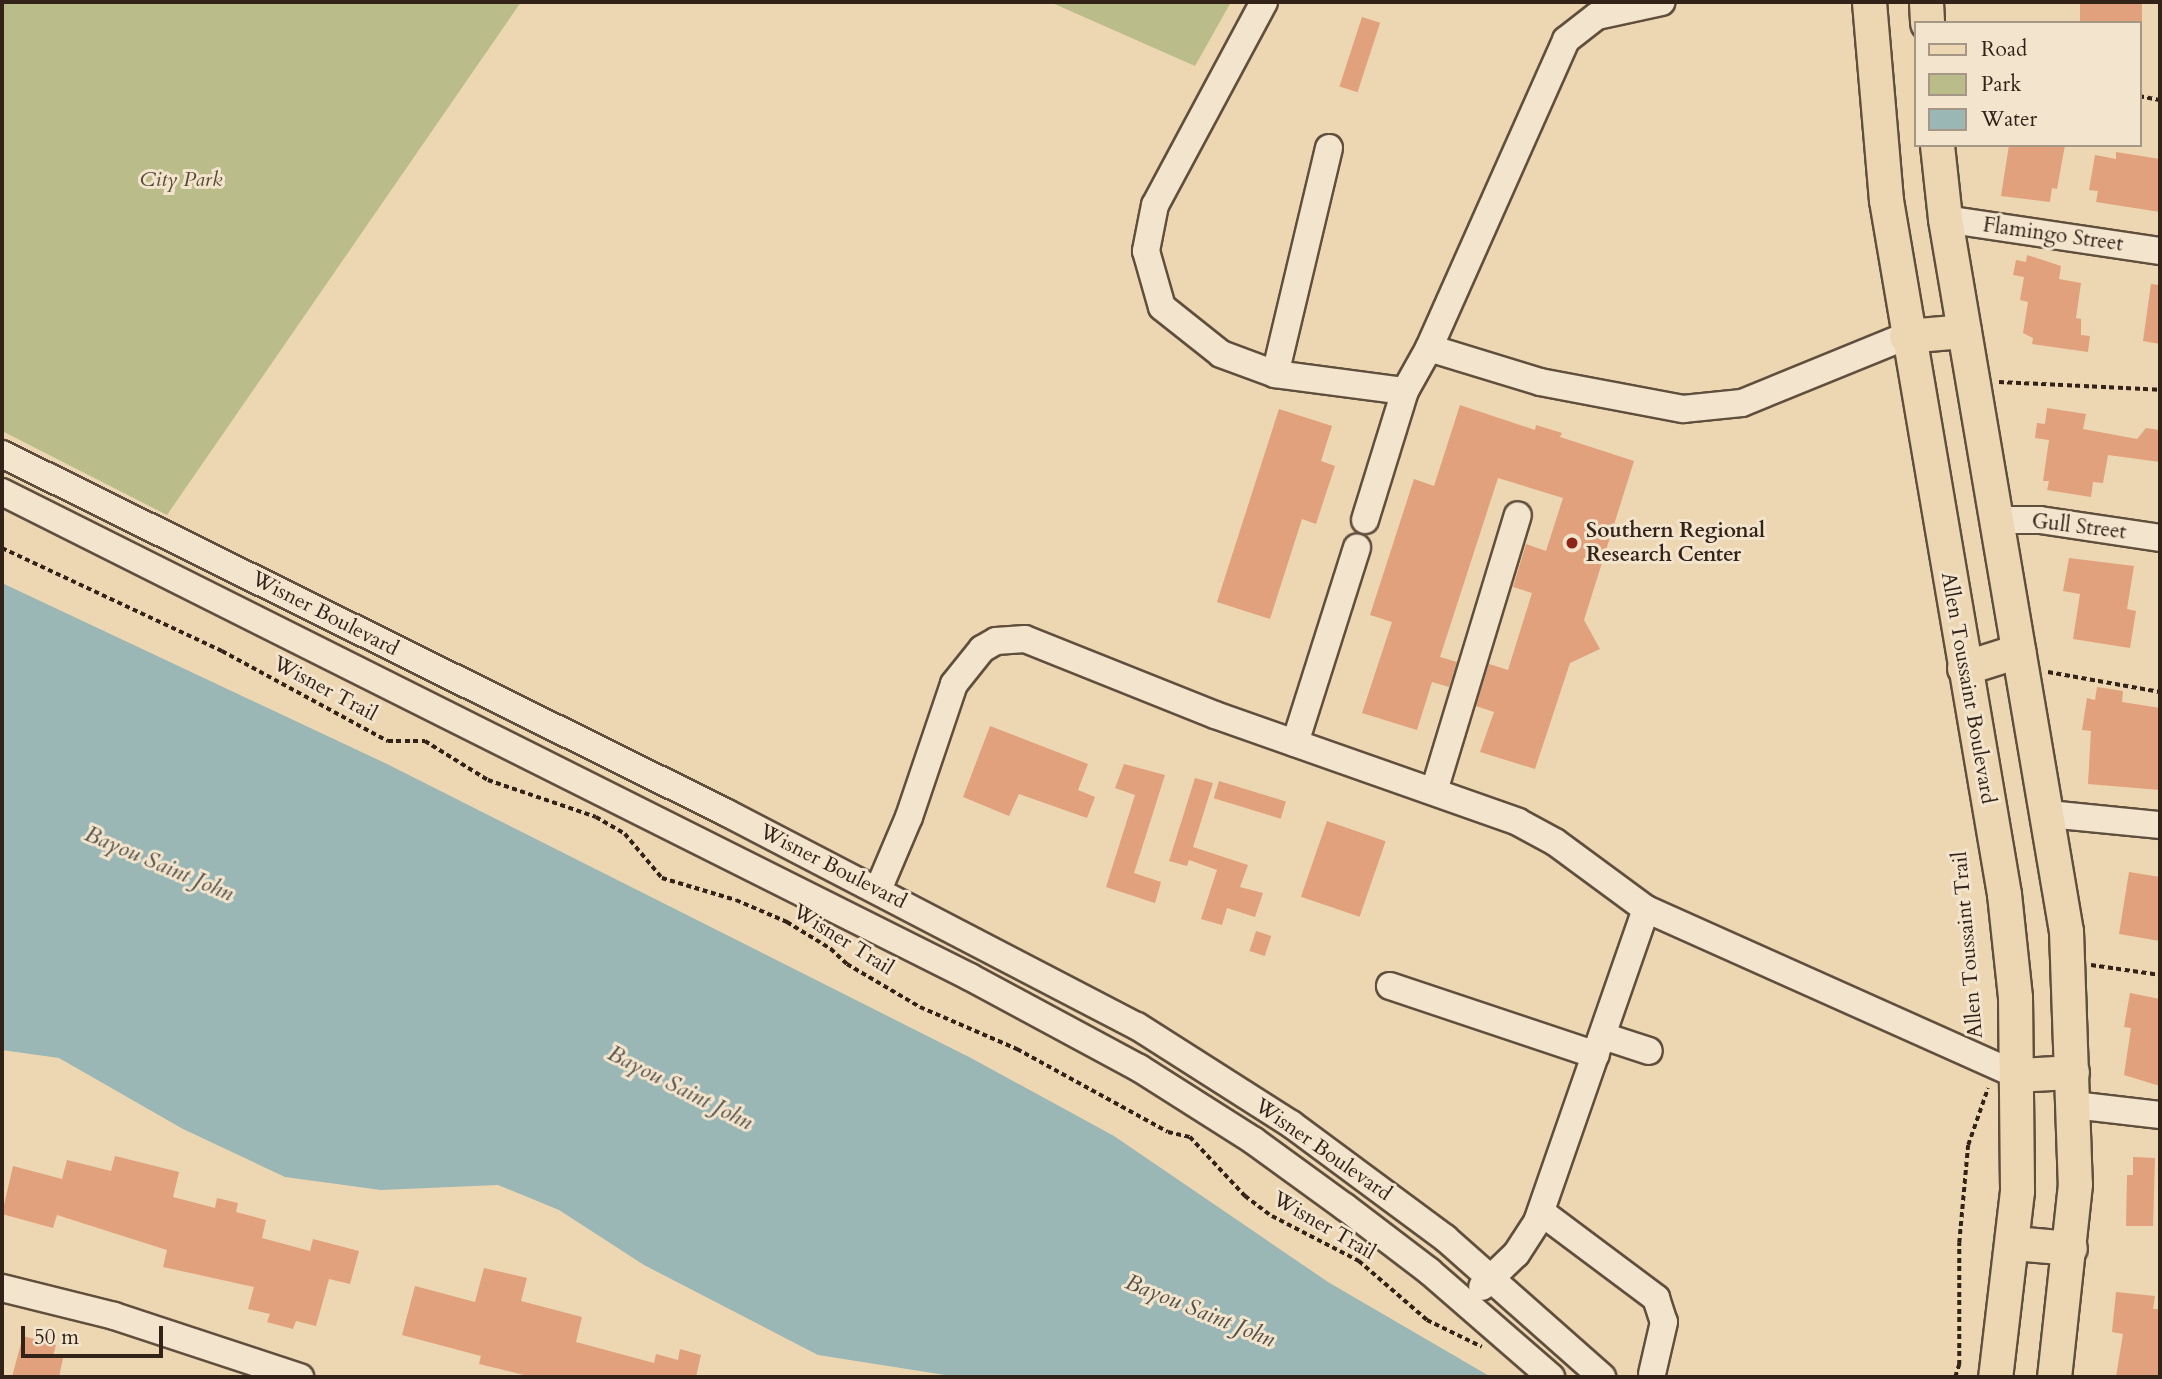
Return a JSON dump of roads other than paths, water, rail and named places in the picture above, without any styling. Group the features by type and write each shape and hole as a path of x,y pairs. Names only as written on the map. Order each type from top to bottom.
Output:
{"main road":[{"name":"Allen Toussaint Boulevard","path":"1870,2 1886,200 1906,336 2004,894 2004,1070 2013,1242 1996,1377"},
{"path":"1927,2 1927,21"},
{"path":"1937,147 1945,219 1972,381 2049,814 2068,962 2074,1105 2070,1248 2054,1377"},
{"path":"1906,336 1964,331"},
{"path":"1964,668 2020,659"},
{"path":"2004,1070 2072,1072"},
{"path":"2013,1242 2070,1248"}],"street":[{"path":"1264,2 1155,205 1146,251 1162,307 1220,354 1275,374 1405,391"},
{"path":"1364,520 1405,391 1429,348 1566,40 1597,16 1661,2"},
{"path":"1275,374 1329,148"},
{"name":"Flamingo Street","path":"1945,219 2160,251"},
{"path":"1429,348 1539,382 1683,409 1742,403 1906,336"},
{"name":"Wisner Boulevard","path":"2,454 878,890 1138,1026 1291,1124 1493,1276 1602,1377"},
{"name":"Wisner Boulevard","path":"2,492 970,977 1139,1068 1254,1141 1467,1304 1551,1377"},
{"path":"1434,792 1518,514"},
{"name":"Gull Street","path":"1997,520 2040,520 2160,538"},
{"path":"1295,743 1357,548"},
{"path":"878,890 909,817 954,684 982,649 996,641 1025,639 1295,743 1518,822 1555,842 1646,909 2004,1070"},
{"path":"2049,814 2160,825"},
{"path":"1467,1304 1516,1254 1541,1212 1646,909"},
{"path":"1390,986 1600,1046 1649,1051"},
{"path":"2074,1105 2160,1115"},
{"path":"1541,1212 1656,1298 1664,1322 1652,1374"},
{"path":"2,1288 114,1316 252,1370 300,1377"}],"water":[{"name":"Bayou Saint John","path":"2,583 387,764 971,1058 1114,1136 1328,1282 1491,1377 958,1377 818,1355 644,1265 559,1210 498,1185 381,1190 285,1177 183,1129 59,1058 2,1050"}],"place":[{"name":"Southern Regional Research Center","path":"1572,543"}],"park label":[{"name":"City Park","path":"181,180"}]}
